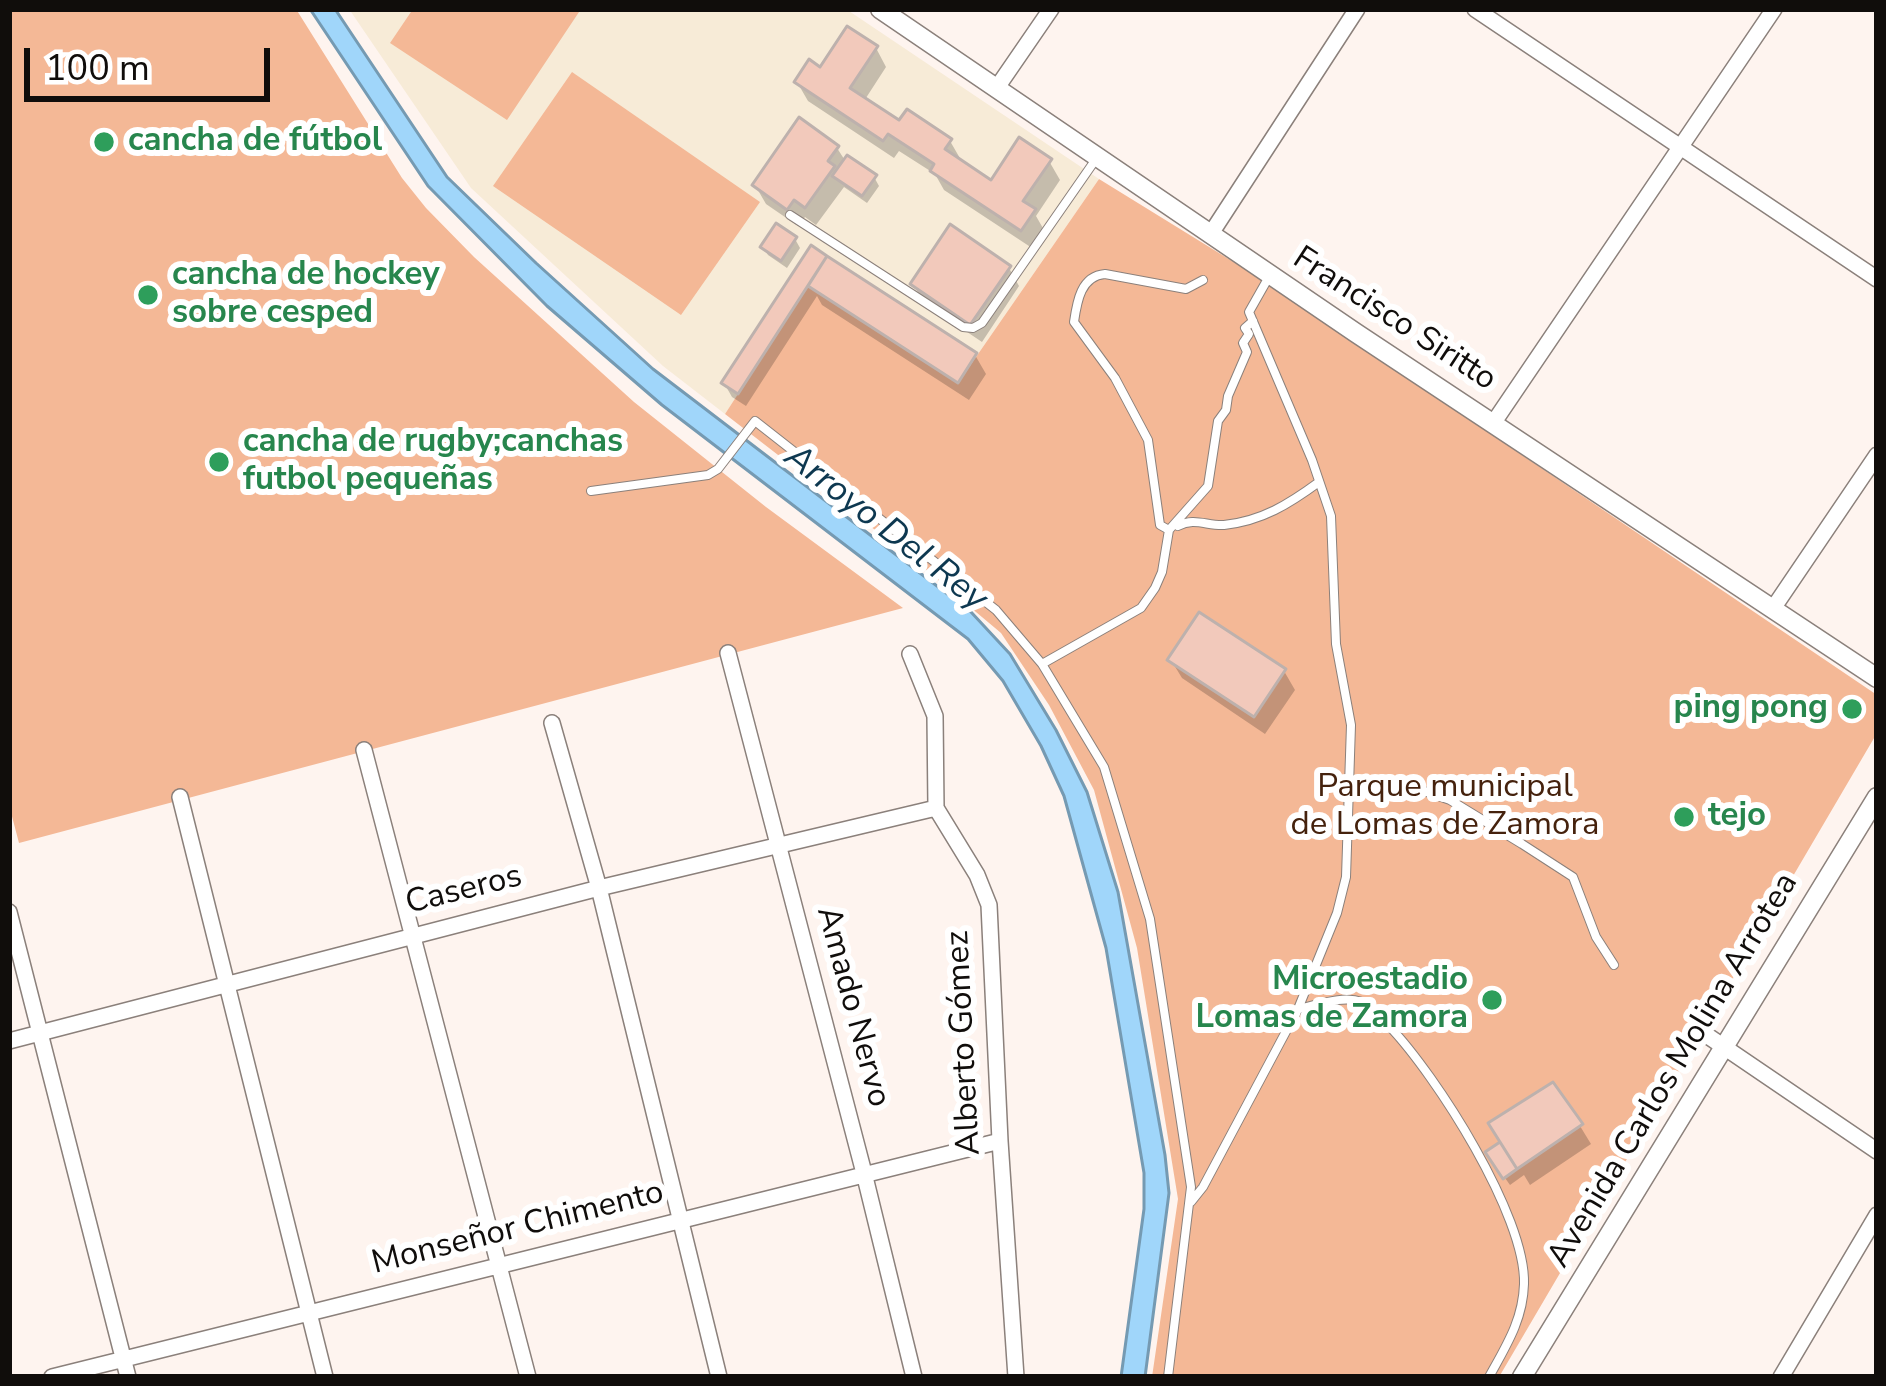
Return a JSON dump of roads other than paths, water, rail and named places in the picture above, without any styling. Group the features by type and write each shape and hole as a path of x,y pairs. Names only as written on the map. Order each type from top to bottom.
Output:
{"street":[{"name":"Francisco Siritto","path":"880,9 1210,235 1877,678"},
{"path":"996,89 1051,9"},
{"path":"1210,235 1357,9"},
{"path":"1475,9 1877,279"},
{"path":"1494,422 1774,9"},
{"path":"1774,607 1877,455"},
{"name":"Amado Nervo","path":"728,653 914,1377"},
{"path":"910,653 937,728 936,808"},
{"path":"552,723 599,888 719,1377"},
{"path":"364,750 528,1377"},
{"path":"180,797 325,1377"},
{"name":"Avenida Carlos Molina Arrotea","path":"1528,1375 1877,797"},
{"name":"Caseros","path":"9,1041 599,888 936,808"},
{"name":"Alberto Gómez","path":"936,808 977,875 988,905 1016,1377"},
{"path":"9,912 128,1377"},
{"path":"1702,1032 1877,1151"},
{"name":"Monseñor Chimento","path":"52,1377 1000,1141"},
{"path":"1781,1377 1877,1215"}],"lane":[{"path":"790,215 963,327 974,328 1097,158"},
{"path":"1169,530 1160,525 1148,440 1115,378 1074,322 1077,303 1094,275 1186,289 1202,280"},
{"path":"1190,1203 1298,1010 1337,914 1346,878 1351,725 1336,644 1330,516 1249,312 1270,275"},
{"path":"1042,664 1141,608 1162,572 1169,530 1208,486 1218,421 1247,352 1245,328 1253,321"},
{"path":"591,490 708,475 718,470 755,422 987,602 1042,664 1104,767 1145,901 1189,1172 1190,1203 1168,1377"},
{"path":"1169,530 1188,520 1219,526 1251,520 1285,507 1319,482"},
{"path":"1349,795 1366,781 1395,781 1450,800 1522,844 1573,877 1596,937 1614,965"},
{"path":"1298,1010 1349,999 1367,1004 1432,1078 1491,1180 1517,1240 1525,1281 1519,1325 1489,1377"}],"water":[{"path":"310,9 335,9 447,177 536,263 653,369 971,612 1010,654 1087,792 1118,892 1169,1193 1145,1377 1121,1377 1144,1209 1144,1173 1106,948 1064,796 1003,681 968,639 662,405 547,306 428,186"}],"place":[{"name":"cancha de fútbol","path":"104,142"},
{"name":"cancha de hockey sobre cesped","path":"148,295"},
{"name":"cancha de rugby;canchas futbol pequeñas","path":"219,462"},
{"name":"ping pong","path":"1852,709"},
{"name":"tejo","path":"1684,817"},
{"name":"Microestadio Lomas de Zamora","path":"1492,1000"}],"water label":[{"name":"Arroyo Del Rey","path":"885,529"}],"park label":[{"name":"Parque municipal de Lomas de Zamora","path":"1445,807"}]}
